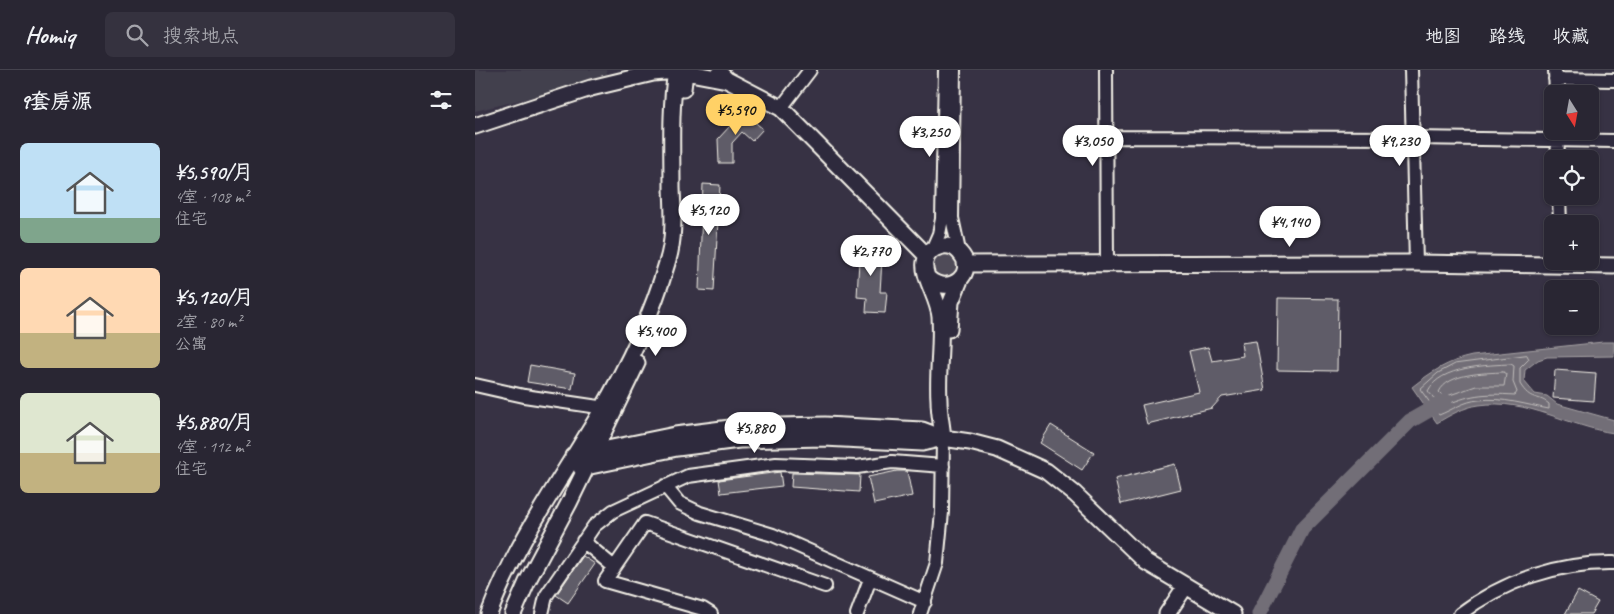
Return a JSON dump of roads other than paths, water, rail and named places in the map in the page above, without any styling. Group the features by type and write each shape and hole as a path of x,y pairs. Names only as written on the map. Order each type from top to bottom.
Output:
{"main road":[{"path":"475,126 546,101 650,72 681,71 723,75 781,108 930,253"},
{"path":"513,614 527,582 594,452 669,256 672,227 672,98 681,71"},
{"path":"943,438 939,400 940,316 925,263 930,253 946,246 962,257 1107,264 1544,264"},
{"path":"943,438 948,400 950,309 964,272 962,257"},
{"path":"1599,265 1614,266"},
{"path":"929,279 943,286 952,285 960,280"},
{"path":"489,614 522,542 563,471 609,409"},
{"path":"573,456 683,434 767,426 825,425 922,430 943,438 997,449 1046,471 1075,494 1136,554 1191,590 1233,614"},
{"path":"563,471 677,448 739,440 824,438 922,443 943,438"},
{"path":"1167,614 1191,590"}],"street":[{"path":"781,108 810,70"},
{"path":"930,253 939,234 942,219 945,70"},
{"path":"954,70 952,218 962,257"},
{"path":"1106,70 1107,264"},
{"path":"1411,70 1416,263"},
{"path":"1555,75 1614,80"},
{"path":"1106,137 1544,137"},
{"path":"1599,140 1614,141"},
{"path":"475,385 524,396 609,409"},
{"path":"920,614 937,563 942,512 943,438"},
{"path":"541,614 546,596 594,526 613,511 665,486 701,472 776,464 857,467 892,462 943,466"},
{"path":"665,486 679,503 700,513 773,535 819,553 871,579 925,602"},
{"path":"711,614 703,609 605,581 645,523 825,586"},
{"path":"583,541 614,567"},
{"path":"1459,614 1483,598 1523,579 1566,567 1614,563"},
{"path":"857,614 871,579"}],"water":[{"path":"1614,342 1614,356 1547,357 1538,360 1525,370 1524,381 1535,394 1547,396 1557,404 1614,420 1614,433 1597,430 1531,409 1497,404 1468,408 1452,414 1437,423 1412,387 1440,368 1472,356"}],"waterway":[{"path":"1259,614 1302,529 1410,421 1445,401"}]}
